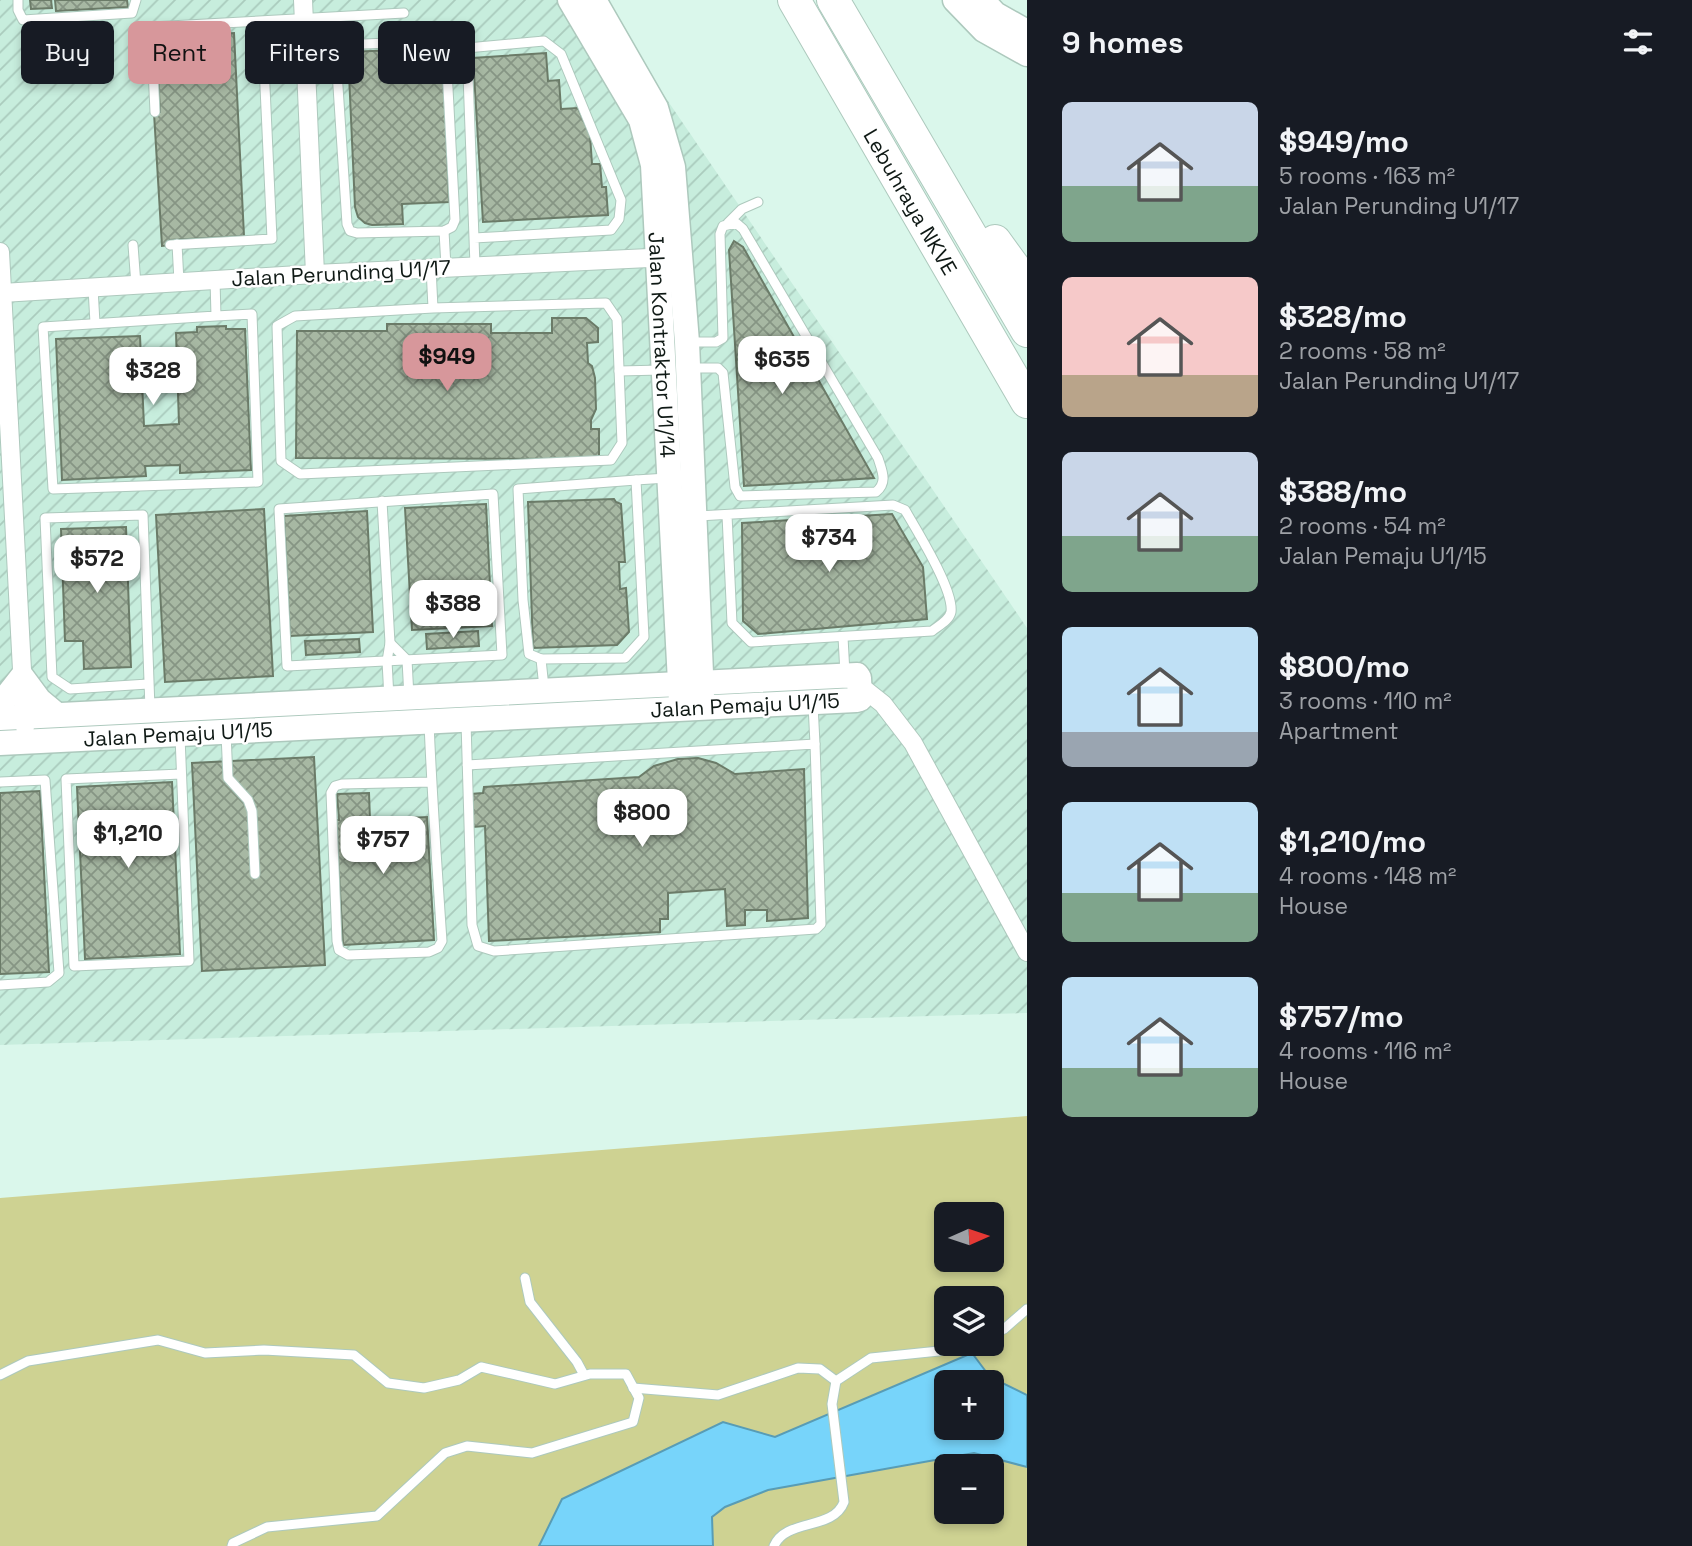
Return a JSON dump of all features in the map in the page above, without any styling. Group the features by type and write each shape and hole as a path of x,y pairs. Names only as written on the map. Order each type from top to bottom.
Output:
{"highway":[{"name":"Lebuhraya NKVE","path":"793,0 1027,402"},
{"name":"Lebuhraya NKVE","path":"835,0 1027,331"},
{"path":"835,0 988,233 1027,285"}],"street":[{"path":"303,0 315,274"},
{"name":"Jalan Kontraktor U1/14","path":"570,0 641,120 653,165 687,342 676,369 669,478 691,696"},
{"name":"Jalan Kontraktor U1/14","path":"594,0 656,108 673,167 669,257 676,369 694,516 691,696"},
{"path":"955,0 984,30 1027,54"},
{"path":"982,0 995,13 1027,32"},
{"path":"0,252 6,509 22,677 12,717 25,742"},
{"name":"Jalan Perunding U1/17","path":"2,293 438,267 669,257"},
{"path":"0,705 22,677"},
{"path":"22,677 39,700 57,715"},
{"path":"852,681 883,704 913,743 1027,952"},
{"name":"Jalan Pemaju U1/15","path":"0,743 466,719 691,696 852,681 860,699 813,702 691,696 544,691 12,717"}],"lane":[{"path":"18,0 18,10 23,20 132,13 135,0"},
{"path":"276,21 404,13"},
{"path":"155,113 151,27 245,23"},
{"path":"435,41 443,44 446,51 455,219 452,227 444,231 350,231 347,223 336,56 341,46 435,41"},
{"path":"474,238 611,230 619,219 621,201 561,54 544,41 467,48 475,266"},
{"path":"179,282 174,245 272,239 265,84"},
{"path":"687,342 716,342 723,338 720,234 723,226 742,209 758,202"},
{"path":"619,371 718,368 723,373 735,487 740,496 876,492 882,487 884,478 878,458 743,229 736,223 728,223"},
{"path":"433,309 444,231"},
{"path":"134,245 136,285"},
{"path":"215,280 216,316"},
{"path":"93,288 95,323"},
{"path":"606,303 617,320 622,443 611,460 300,474 281,461 277,326 295,316 433,309 606,303"},
{"path":"252,314 258,482 53,489 43,327 216,316 252,314"},
{"path":"636,480 644,637 625,657 541,659 529,654 523,600 518,489 636,480 669,478"},
{"path":"493,495 502,655 407,660 287,666 279,509 493,495"},
{"path":"382,501 390,643 387,661 399,700"},
{"path":"694,516 893,505 905,510 949,593 951,612 947,620 932,631 751,642 732,623 727,515"},
{"path":"148,684 70,689 52,677 45,518 143,515 150,711"},
{"path":"843,638 852,681"},
{"path":"390,643 407,660"},
{"path":"541,659 544,691"},
{"path":"399,700 407,660"},
{"path":"466,719 472,925 478,946 494,951 816,929 822,918 813,702"},
{"path":"429,721 442,941 438,948 429,952 348,955 340,950 337,941 331,793 335,786 342,784 432,782"},
{"path":"226,732 228,778 248,800 252,811 255,874"},
{"path":"180,734 189,961 74,965 66,779 181,774"},
{"path":"467,765 815,744"},
{"path":"0,782 45,780 59,973 48,982 0,985"},
{"path":"524,1278 530,1302 577,1362 584,1375"},
{"path":"1004,1329 1027,1309"},
{"path":"0,1375 27,1361 158,1339 205,1353 264,1350 354,1355 388,1383 424,1388 459,1380 481,1367 555,1384 584,1375 626,1374 639,1398 633,1422 532,1453 467,1446 444,1453 377,1516 267,1527 233,1543 232,1546"},
{"path":"774,1546 784,1533 841,1510 844,1502 832,1404 836,1381 871,1358 934,1352"},
{"path":"634,1388 718,1395 798,1368 820,1369 836,1381"}],"shaded area":[{"path":"0,0 599,0 1027,628 1027,1013 0,1045"}],"green space":[{"path":"1027,1116 1027,1546 0,1546 0,1198"}],"water":[{"path":"965,1356 974,1356 985,1370 934,1370 934,1440 1004,1440 1004,1384 1027,1395 1027,1467 1004,1461 1004,1454 934,1454 934,1460 768,1490 725,1507 712,1517 713,1546 539,1546 562,1499 723,1422 775,1437"}],"building":[{"path":"30,0 51,0 52,8 31,9"},
{"path":"55,0 127,0 128,7 56,11"},
{"path":"231,33 234,33 244,236 170,240 170,245 162,246 154,113 160,112 159,84 231,84"},
{"path":"364,51 378,51 378,84 444,84 449,202 402,204 403,224 365,223 358,217 355,207 349,84 364,84"},
{"path":"546,53 548,81 559,80 561,109 578,108 590,135 592,164 600,164 602,187 606,187 608,215 483,222 475,58"},
{"path":"734,241 743,247 874,478 744,486 729,250"},
{"path":"552,318 586,318 598,328 598,342 587,343 588,363 592,366 595,378 596,409 591,420 591,429 599,429 599,459 296,458 297,331 387,331 387,324 491,324 491,333 552,333"},
{"path":"226,326 226,329 245,329 251,470 180,473 180,465 145,466 146,476 62,480 56,339 140,336 144,426 179,424 176,333 197,332 197,327"},
{"path":"614,499 621,504 625,562 619,562 620,589 626,588 629,632 617,645 533,648 528,502"},
{"path":"486,504 492,626 412,630 405,508"},
{"path":"264,509 273,676 165,682 156,515"},
{"path":"367,511 373,632 290,636 284,516"},
{"path":"892,514 923,567 927,619 758,634 743,621 742,523"},
{"path":"126,527 131,667 84,669 83,641 65,641 61,529"},
{"path":"478,631 479,646 427,649 426,634"},
{"path":"359,639 360,652 306,655 305,641"},
{"path":"314,757 325,965 202,971 192,763"},
{"path":"698,758 716,763 735,774 804,769 808,918 767,921 767,910 745,910 745,925 727,926 725,889 668,893 668,919 660,919 660,932 489,941 485,826 473,827 471,794 483,793 484,787 639,777 654,766 678,759"},
{"path":"172,782 180,954 85,959 77,787"},
{"path":"40,791 49,972 0,974 0,793"},
{"path":"369,793 370,820 427,817 434,940 343,945 337,794"}]}
